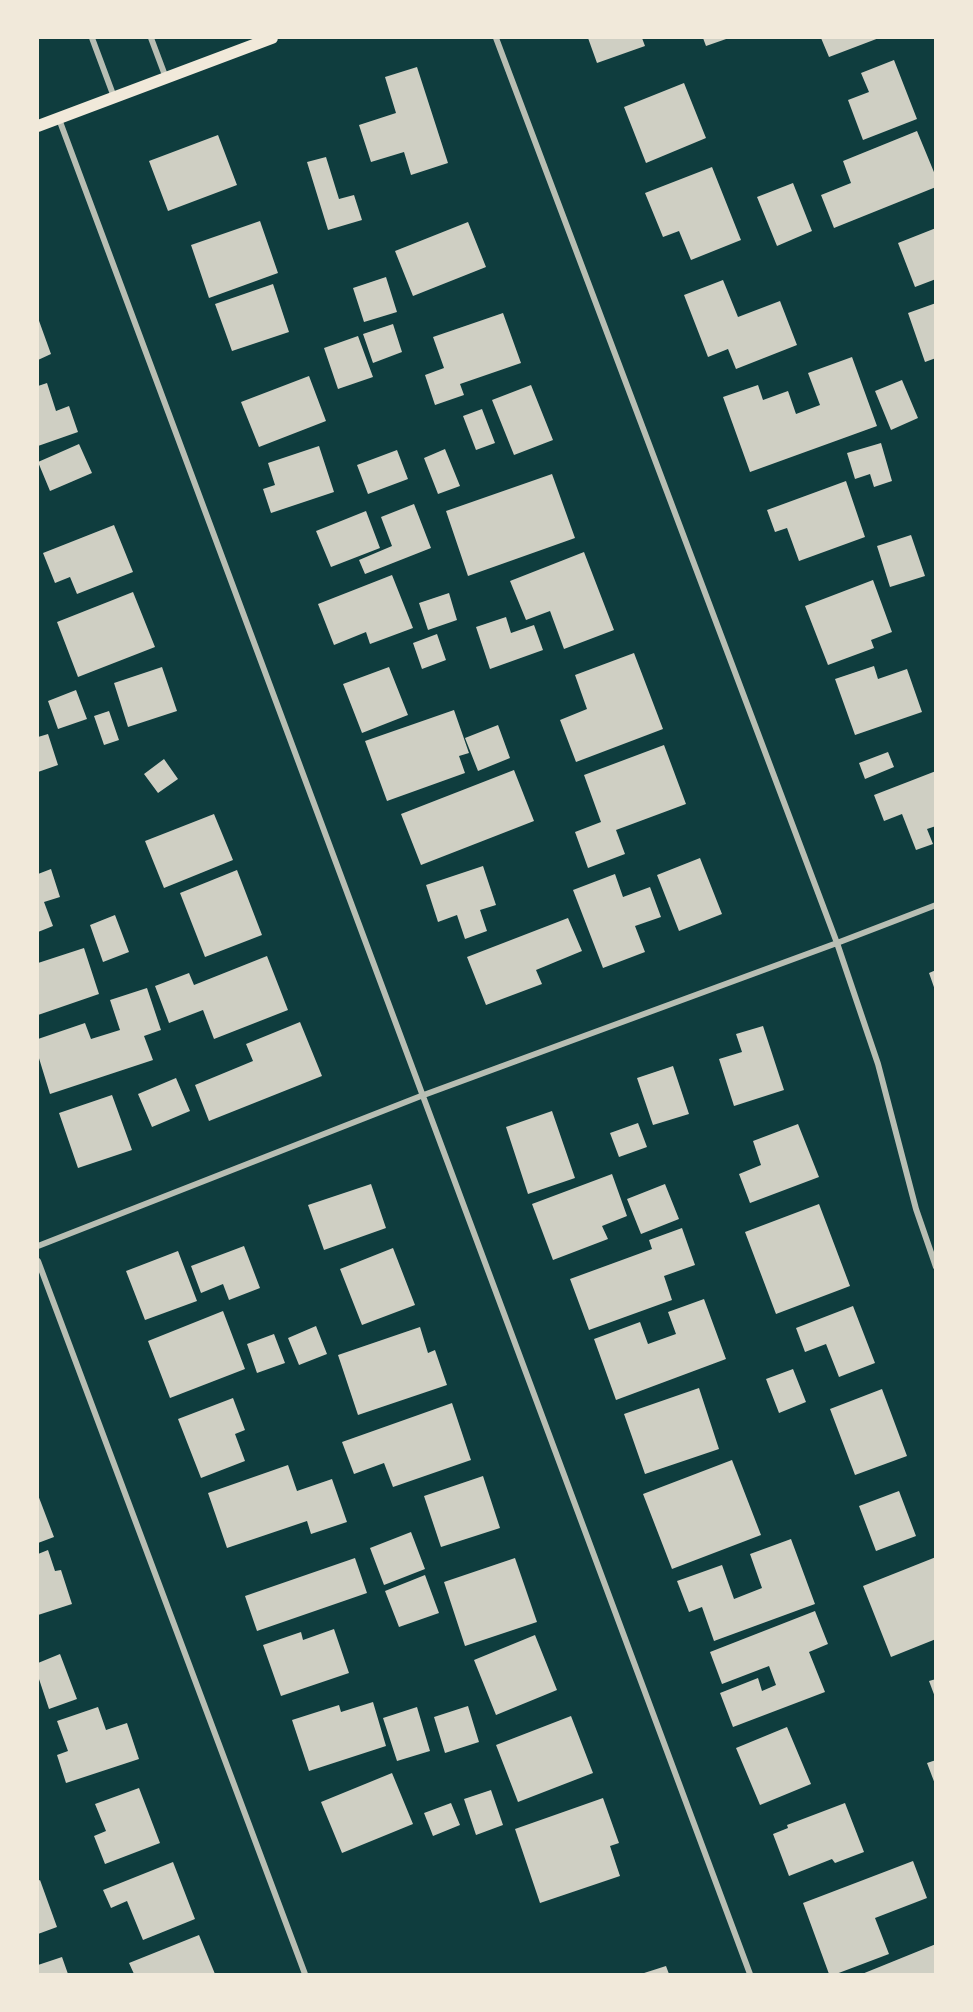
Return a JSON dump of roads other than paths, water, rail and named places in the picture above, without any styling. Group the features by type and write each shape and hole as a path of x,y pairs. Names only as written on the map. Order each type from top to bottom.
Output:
{"main road":[{"path":"38,126 272,38"}],"street":[{"path":"92,38 114,97"},
{"path":"151,38 166,78"},
{"path":"496,38 837,943 878,1064 916,1209 936,1267"},
{"path":"58,118 750,1974"},
{"path":"38,1246 421,1096 936,905"},
{"path":"38,1261 305,1974"}]}
